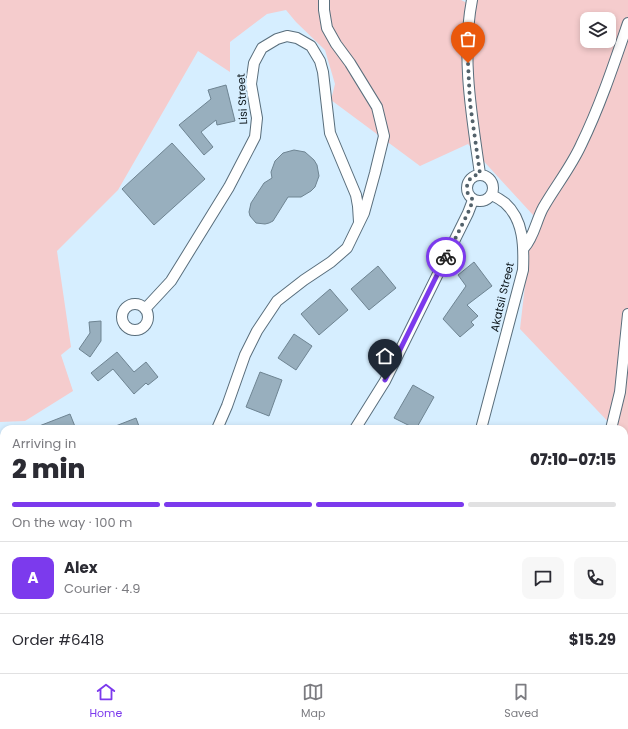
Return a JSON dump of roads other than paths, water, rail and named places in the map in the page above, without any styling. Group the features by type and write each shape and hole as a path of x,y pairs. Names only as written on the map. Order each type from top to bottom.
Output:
{"street":[{"name":"Lisi Street","path":"219,425 245,355 257,331 277,301 304,280 331,262 347,248 364,213 375,173 384,136 377,107 327,28 324,0"},
{"path":"472,0 469,15 467,57 470,103 480,174"},
{"path":"524,248 530,242 542,209 581,146 628,23"},
{"name":"Lisi Street","path":"145,309 171,281 229,187 254,137 257,118 251,84 254,63 262,48 277,39 287,36 297,38 311,46 320,61 323,72 330,133 356,195 359,222"},
{"path":"480,174 486,176 492,181 494,188 492,195 486,200 473,200 467,192 470,178 480,174"},
{"name":"Akatsii Street","path":"482,425 523,270 524,248 521,228 513,213 505,203 492,195"},
{"path":"357,425 385,380 468,213 473,200"},
{"path":"612,425 620,392 628,314"}]}
